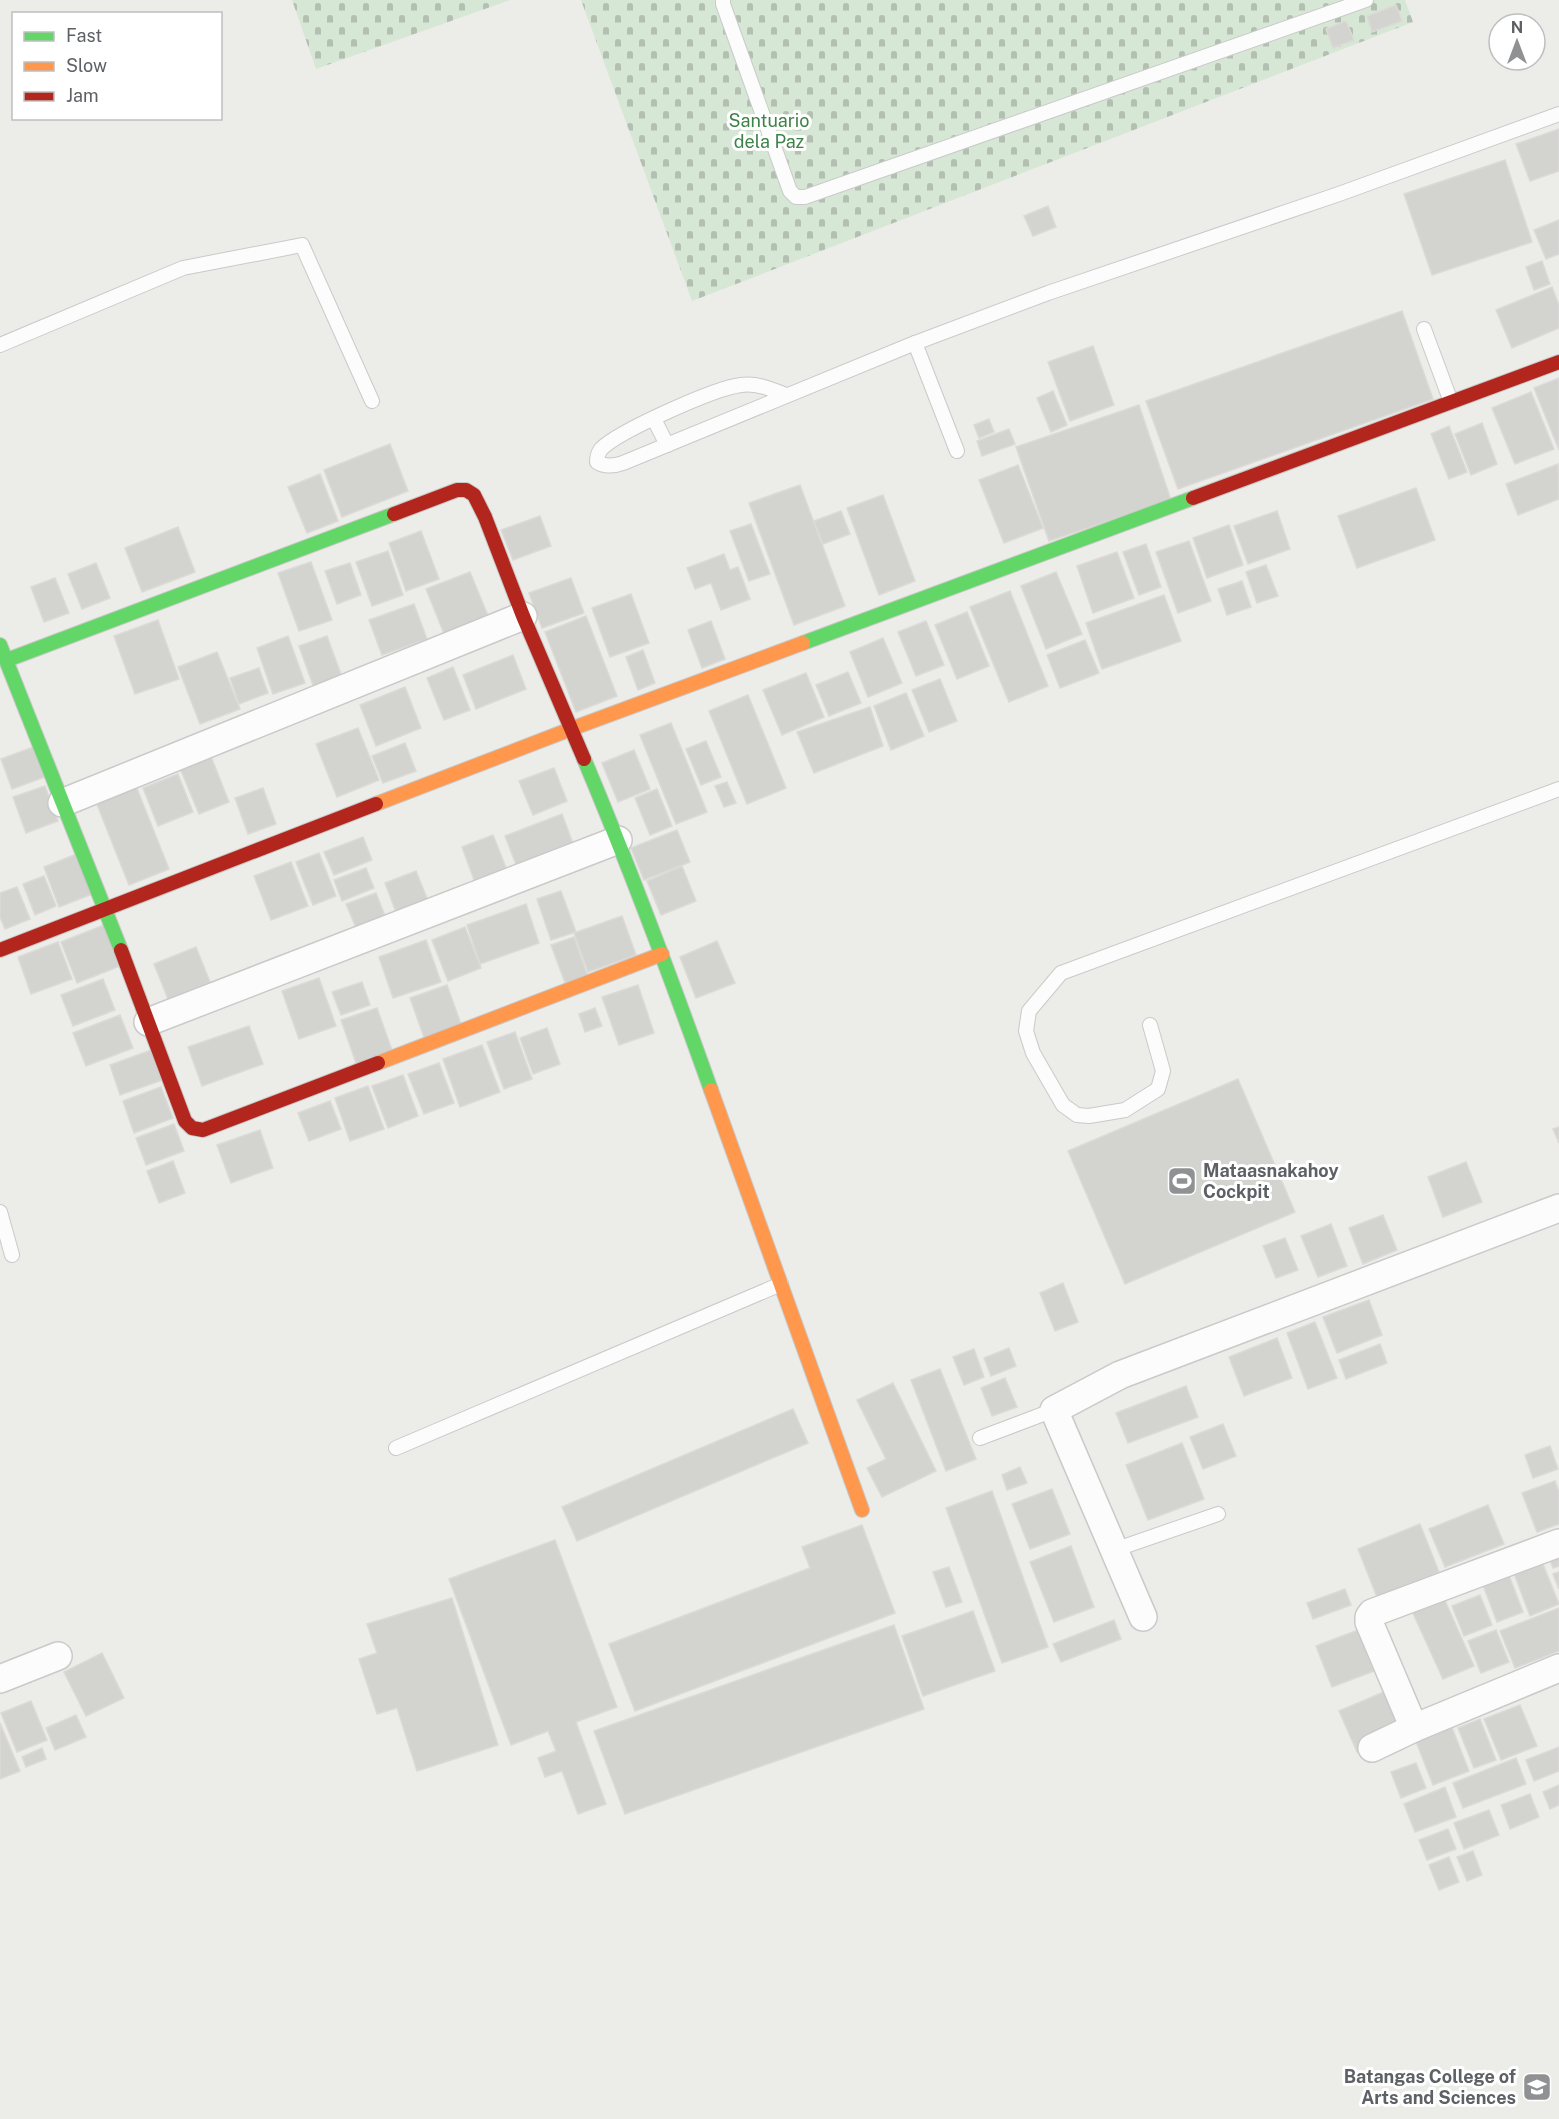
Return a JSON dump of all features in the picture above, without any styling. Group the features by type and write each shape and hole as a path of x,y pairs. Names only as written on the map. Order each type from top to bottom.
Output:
{"street":[{"path":"0,951 571,729 1559,362"},
{"path":"7,660 457,490 466,490 474,495 618,840 662,954 862,1510"},
{"path":"62,803 523,616"},
{"path":"0,645 106,911 185,1122 192,1128 203,1130 662,954"},
{"path":"148,1022 618,840"},
{"path":"1143,1617 1054,1410 1119,1375 1559,1208"},
{"path":"1414,1728 1369,1622 1372,1613 1559,1543"},
{"path":"0,1679 58,1656"},
{"path":"1372,1748 1414,1728 1559,1668"}],"lane":[{"path":"723,0 790,191 796,197 805,197 1366,0"},
{"path":"786,395 762,386 742,385 717,390 618,436 600,450 597,462 601,465 615,466 915,343 1048,293 1339,194 1559,114"},
{"path":"0,345 183,268 302,245 372,401"},
{"path":"1424,329 1451,402"},
{"path":"915,343 957,451"},
{"path":"654,419 667,445"},
{"path":"1150,1025 1163,1071 1158,1089 1125,1110 1089,1116 1077,1115 1064,1105 1033,1053 1026,1031 1029,1011 1060,973 1559,789"},
{"path":"0,1212 12,1255"},
{"path":"396,1448 781,1284"},
{"path":"980,1438 1054,1410"},
{"path":"1114,1550 1218,1514"}],"green space":[{"path":"292,0 510,0 316,69"},
{"name":"Santuario dela Paz","path":"581,0 1405,0 1413,22 692,301"}],"building":[{"path":"1396,5 1402,21 1372,32 1367,16"},
{"path":"1346,21 1354,40 1333,48 1326,29"},
{"path":"1559,129 1559,171 1530,181 1516,144"},
{"path":"1505,160 1532,242 1432,275 1404,194"},
{"path":"1048,206 1056,227 1033,236 1024,216"},
{"path":"1559,220 1559,254 1546,259 1534,230"},
{"path":"1542,261 1550,284 1534,290 1526,267"},
{"path":"1552,287 1559,305 1559,328 1512,348 1496,310"},
{"path":"1402,311 1433,399 1178,489 1146,401"},
{"path":"1093,346 1114,405 1070,421 1048,362"},
{"path":"1559,378 1559,450 1534,388"},
{"path":"1053,391 1067,425 1051,432 1037,398"},
{"path":"1531,392 1554,449 1515,464 1492,408"},
{"path":"1139,405 1171,500 1049,541 1016,447"},
{"path":"989,419 994,432 979,438 974,425"},
{"path":"1482,423 1497,464 1471,475 1455,434"},
{"path":"1449,426 1467,472 1449,479 1431,434"},
{"path":"1009,429 1015,444 982,456 977,441"},
{"path":"390,444 408,491 342,517 324,470"},
{"path":"1558,464 1559,499 1518,515 1506,484"},
{"path":"1018,465 1043,528 1004,543 979,480"},
{"path":"320,474 338,521 307,533 288,487"},
{"path":"800,485 845,606 794,625 749,503"},
{"path":"1416,488 1435,540 1357,568 1338,516"},
{"path":"883,495 915,581 879,595 847,508"},
{"path":"841,511 850,534 823,544 814,521"},
{"path":"1277,511 1290,549 1248,564 1234,526"},
{"path":"540,516 551,546 513,560 501,530"},
{"path":"751,524 770,574 749,581 730,531"},
{"path":"1229,525 1243,565 1207,578 1193,538"},
{"path":"178,527 195,572 142,592 125,548"},
{"path":"421,531 439,579 406,591 389,543"},
{"path":"1189,541 1211,601 1178,613 1156,552"},
{"path":"1146,544 1161,587 1139,595 1123,552"},
{"path":"388,551 403,595 372,606 356,562"},
{"path":"1117,552 1134,598 1093,613 1077,566"},
{"path":"724,554 730,570 738,567 750,599 721,610 711,583 695,589 687,568"},
{"path":"311,562 332,620 299,631 278,573"},
{"path":"96,563 110,598 82,609 68,574"},
{"path":"350,563 361,595 337,604 325,571"},
{"path":"1266,565 1278,596 1257,603 1246,572"},
{"path":"470,572 489,618 445,636 426,589"},
{"path":"1056,572 1082,634 1046,649 1021,586"},
{"path":"55,578 69,613 44,622 31,587"},
{"path":"571,578 584,613 542,628 529,593"},
{"path":"1242,581 1251,607 1227,615 1218,589"},
{"path":"1010,591 1048,686 1009,702 970,607"},
{"path":"631,594 649,643 610,657 592,608"},
{"path":"1164,595 1181,641 1102,669 1086,623"},
{"path":"414,604 427,639 382,655 369,620"},
{"path":"967,612 989,666 957,679 935,625"},
{"path":"586,616 617,696 576,712 545,632"},
{"path":"158,620 179,679 135,694 114,636"},
{"path":"711,621 725,659 702,668 688,630"},
{"path":"926,621 944,665 916,676 898,632"},
{"path":"288,636 305,683 273,694 257,648"},
{"path":"327,636 342,677 314,688 299,646"},
{"path":"883,638 902,683 868,697 850,652"},
{"path":"1085,640 1099,673 1060,688 1047,655"},
{"path":"643,650 655,683 638,690 626,657"},
{"path":"217,652 240,709 200,724 178,667"},
{"path":"513,655 526,689 476,709 463,675"},
{"path":"453,667 470,710 444,720 427,678"},
{"path":"259,668 268,693 239,704 230,678"},
{"path":"848,672 861,703 829,716 816,685"},
{"path":"806,673 824,717 782,735 763,690"},
{"path":"940,679 957,721 929,732 912,690"},
{"path":"405,687 421,728 376,746 360,705"},
{"path":"906,693 924,736 891,750 874,706"},
{"path":"748,695 786,788 747,804 709,711"},
{"path":"870,707 883,746 814,773 797,732"},
{"path":"671,723 707,812 676,824 640,735"},
{"path":"358,728 379,780 337,797 316,744"},
{"path":"706,741 721,777 701,785 686,749"},
{"path":"405,743 416,771 383,783 372,756"},
{"path":"39,745 50,775 12,789 1,759"},
{"path":"634,750 650,789 618,802 602,763"},
{"path":"210,754 229,802 199,814 179,766"},
{"path":"554,768 567,801 533,815 519,781"},
{"path":"178,774 193,812 158,826 143,788"},
{"path":"727,782 736,803 724,807 715,786"},
{"path":"45,786 58,821 26,833 13,797"},
{"path":"136,786 169,869 129,885 96,802"},
{"path":"263,788 276,824 248,834 235,798"},
{"path":"657,789 672,826 650,835 635,798"},
{"path":"562,814 577,854 520,875 505,836"},
{"path":"677,830 690,862 644,880 631,848"},
{"path":"493,835 509,875 477,888 462,847"},
{"path":"363,837 372,860 334,875 324,852"},
{"path":"79,853 95,893 59,907 44,867"},
{"path":"319,853 336,896 313,905 296,862"},
{"path":"291,862 308,906 271,920 254,876"},
{"path":"682,866 696,901 661,915 647,881"},
{"path":"366,868 374,888 342,901 334,880"},
{"path":"416,871 431,908 399,920 385,883"},
{"path":"44,876 56,906 35,915 23,884"},
{"path":"17,887 30,919 5,929 0,917 0,893"},
{"path":"561,891 576,932 551,940 537,899"},
{"path":"376,893 389,926 360,937 346,904"},
{"path":"526,904 539,943 480,964 467,925"},
{"path":"622,916 636,955 588,972 574,933"},
{"path":"104,925 120,966 77,983 61,942"},
{"path":"465,927 481,968 448,981 432,940"},
{"path":"574,937 589,980 567,988 551,945"},
{"path":"426,940 441,982 393,998 379,957"},
{"path":"717,941 735,983 696,998 680,957"},
{"path":"58,942 72,979 31,994 18,957"},
{"path":"196,947 210,982 168,999 154,964"},
{"path":"319,978 336,1026 299,1039 282,991"},
{"path":"103,979 115,1010 73,1026 61,995"},
{"path":"362,982 370,1005 341,1015 332,992"},
{"path":"447,985 462,1027 425,1040 410,998"},
{"path":"638,985 654,1033 619,1045 602,997"},
{"path":"377,1008 393,1053 357,1066 341,1020"},
{"path":"595,1008 602,1026 585,1032 579,1014"},
{"path":"120,1015 133,1048 86,1066 73,1033"},
{"path":"249,1026 263,1064 202,1086 188,1047"},
{"path":"547,1028 560,1064 533,1074 520,1038"},
{"path":"515,1032 532,1079 504,1089 487,1042"},
{"path":"482,1045 500,1092 460,1107 443,1059"},
{"path":"154,1049 165,1079 120,1095 110,1065"},
{"path":"439,1063 454,1103 424,1114 408,1074"},
{"path":"403,1075 418,1116 388,1128 372,1086"},
{"name":"Mataasnakahoy Cockpit","path":"1238,1079 1295,1212 1125,1284 1068,1151"},
{"path":"368,1086 384,1129 350,1141 335,1098"},
{"path":"161,1087 173,1118 134,1133 123,1101"},
{"path":"330,1101 341,1129 309,1141 298,1113"},
{"path":"174,1124 184,1151 146,1165 136,1138"},
{"path":"1559,1127 1559,1143 1553,1129"},
{"path":"260,1130 273,1168 231,1183 217,1145"},
{"path":"173,1161 185,1193 159,1203 147,1171"},
{"path":"1466,1162 1482,1202 1443,1217 1428,1177"},
{"path":"1383,1215 1397,1250 1363,1264 1349,1228"},
{"path":"1331,1224 1347,1266 1318,1277 1301,1236"},
{"path":"1285,1238 1298,1270 1276,1278 1263,1246"},
{"path":"1063,1283 1078,1322 1055,1331 1040,1293"},
{"path":"1369,1300 1382,1335 1337,1353 1323,1317"},
{"path":"1315,1322 1337,1378 1308,1389 1287,1333"},
{"path":"1277,1338 1292,1378 1244,1396 1229,1357"},
{"path":"1380,1344 1387,1363 1346,1379 1339,1360"},
{"path":"1009,1348 1016,1366 991,1376 984,1358"},
{"path":"974,1349 984,1377 964,1385 953,1357"},
{"path":"940,1369 976,1459 946,1471 911,1380"},
{"path":"1005,1378 1017,1407 992,1416 981,1388"},
{"path":"893,1383 936,1471 882,1497 867,1468 886,1459 857,1400"},
{"path":"1186,1386 1198,1417 1128,1443 1116,1413"},
{"path":"793,1409 808,1443 577,1541 562,1507"},
{"path":"1223,1424 1236,1456 1203,1469 1190,1437"},
{"path":"1182,1443 1204,1499 1148,1520 1126,1465"},
{"path":"1550,1446 1558,1469 1533,1478 1525,1455"},
{"path":"1020,1467 1027,1483 1007,1490 1002,1475"},
{"path":"1555,1481 1559,1492 1559,1524 1537,1532 1522,1493"},
{"path":"1052,1489 1070,1534 1030,1549 1012,1504"},
{"path":"992,1491 1048,1647 1002,1663 946,1508"},
{"path":"1488,1505 1504,1544 1445,1567 1429,1529"},
{"path":"1420,1524 1439,1572 1377,1597 1358,1549"},
{"path":"862,1525 895,1613 635,1711 609,1644 810,1568 802,1547"},
{"path":"555,1540 617,1707 576,1722 606,1804 578,1814 562,1771 545,1777 538,1758 556,1751 548,1731 511,1745 449,1579"},
{"path":"1071,1546 1094,1607 1054,1622 1030,1562"},
{"path":"1559,1547 1559,1566 1553,1568 1547,1552"},
{"path":"1540,1557 1559,1604 1530,1616 1512,1568"},
{"path":"949,1567 962,1602 946,1607 933,1572"},
{"path":"1507,1570 1523,1612 1497,1622 1481,1580"},
{"path":"1559,1572 1559,1589 1553,1574"},
{"path":"1345,1589 1351,1605 1313,1619 1307,1603"},
{"path":"1480,1595 1492,1625 1464,1636 1452,1606"},
{"path":"1443,1596 1474,1666 1443,1679 1411,1609"},
{"path":"452,1598 498,1745 417,1771 397,1708 377,1714 359,1659 377,1653 367,1624"},
{"path":"1559,1608 1559,1651 1515,1668 1500,1631"},
{"path":"973,1611 995,1671 923,1696 902,1636"},
{"path":"1114,1620 1121,1639 1061,1662 1053,1644"},
{"path":"894,1625 924,1709 625,1814 594,1731"},
{"path":"1358,1630 1374,1671 1332,1687 1316,1646"},
{"path":"1496,1630 1509,1662 1481,1673 1468,1641"},
{"path":"102,1653 124,1698 86,1716 64,1672"},
{"path":"1386,1691 1404,1731 1357,1752 1339,1711"},
{"path":"31,1701 47,1740 17,1752 1,1713"},
{"path":"1520,1705 1537,1746 1501,1760 1484,1719"},
{"path":"76,1715 86,1737 55,1750 46,1728"},
{"path":"1480,1719 1496,1760 1474,1768 1458,1728"},
{"path":"0,1723 20,1771 0,1779"},
{"path":"1451,1725 1469,1771 1433,1785 1415,1739"},
{"path":"1559,1747 1559,1771 1534,1781 1526,1760"},
{"path":"42,1748 46,1759 26,1767 22,1757"},
{"path":"1516,1758 1526,1784 1463,1808 1453,1783"},
{"path":"1416,1763 1426,1788 1401,1798 1391,1772"},
{"path":"1559,1785 1559,1805 1550,1809 1543,1792"},
{"path":"1445,1787 1456,1817 1415,1832 1404,1804"},
{"path":"1530,1794 1539,1817 1510,1829 1501,1805"},
{"path":"1489,1810 1499,1835 1464,1849 1454,1823"},
{"path":"1448,1829 1456,1849 1427,1860 1419,1840"},
{"path":"1473,1851 1482,1875 1467,1881 1457,1857"},
{"path":"1449,1857 1459,1882 1439,1890 1429,1865"}],"traffic: fast":[{"path":"803,643 1193,498"},
{"path":"7,660 394,514"},
{"path":"0,645 121,950"},
{"path":"584,759 650,923 711,1090"}],"traffic: slow":[{"path":"376,804 803,643"},
{"path":"378,1063 662,954"},
{"path":"711,1090 862,1510"}],"traffic: jam":[{"path":"1193,498 1559,362"},
{"path":"394,514 457,490 466,490 474,495 584,759"},
{"path":"0,950 376,804"},
{"path":"121,950 185,1121 192,1128 203,1130 378,1063"}],"place":[{"name":"Mataasnakahoy Cockpit","path":"1182,1181"},
{"name":"Batangas College of Arts and Sciences","path":"1537,2087"}]}
